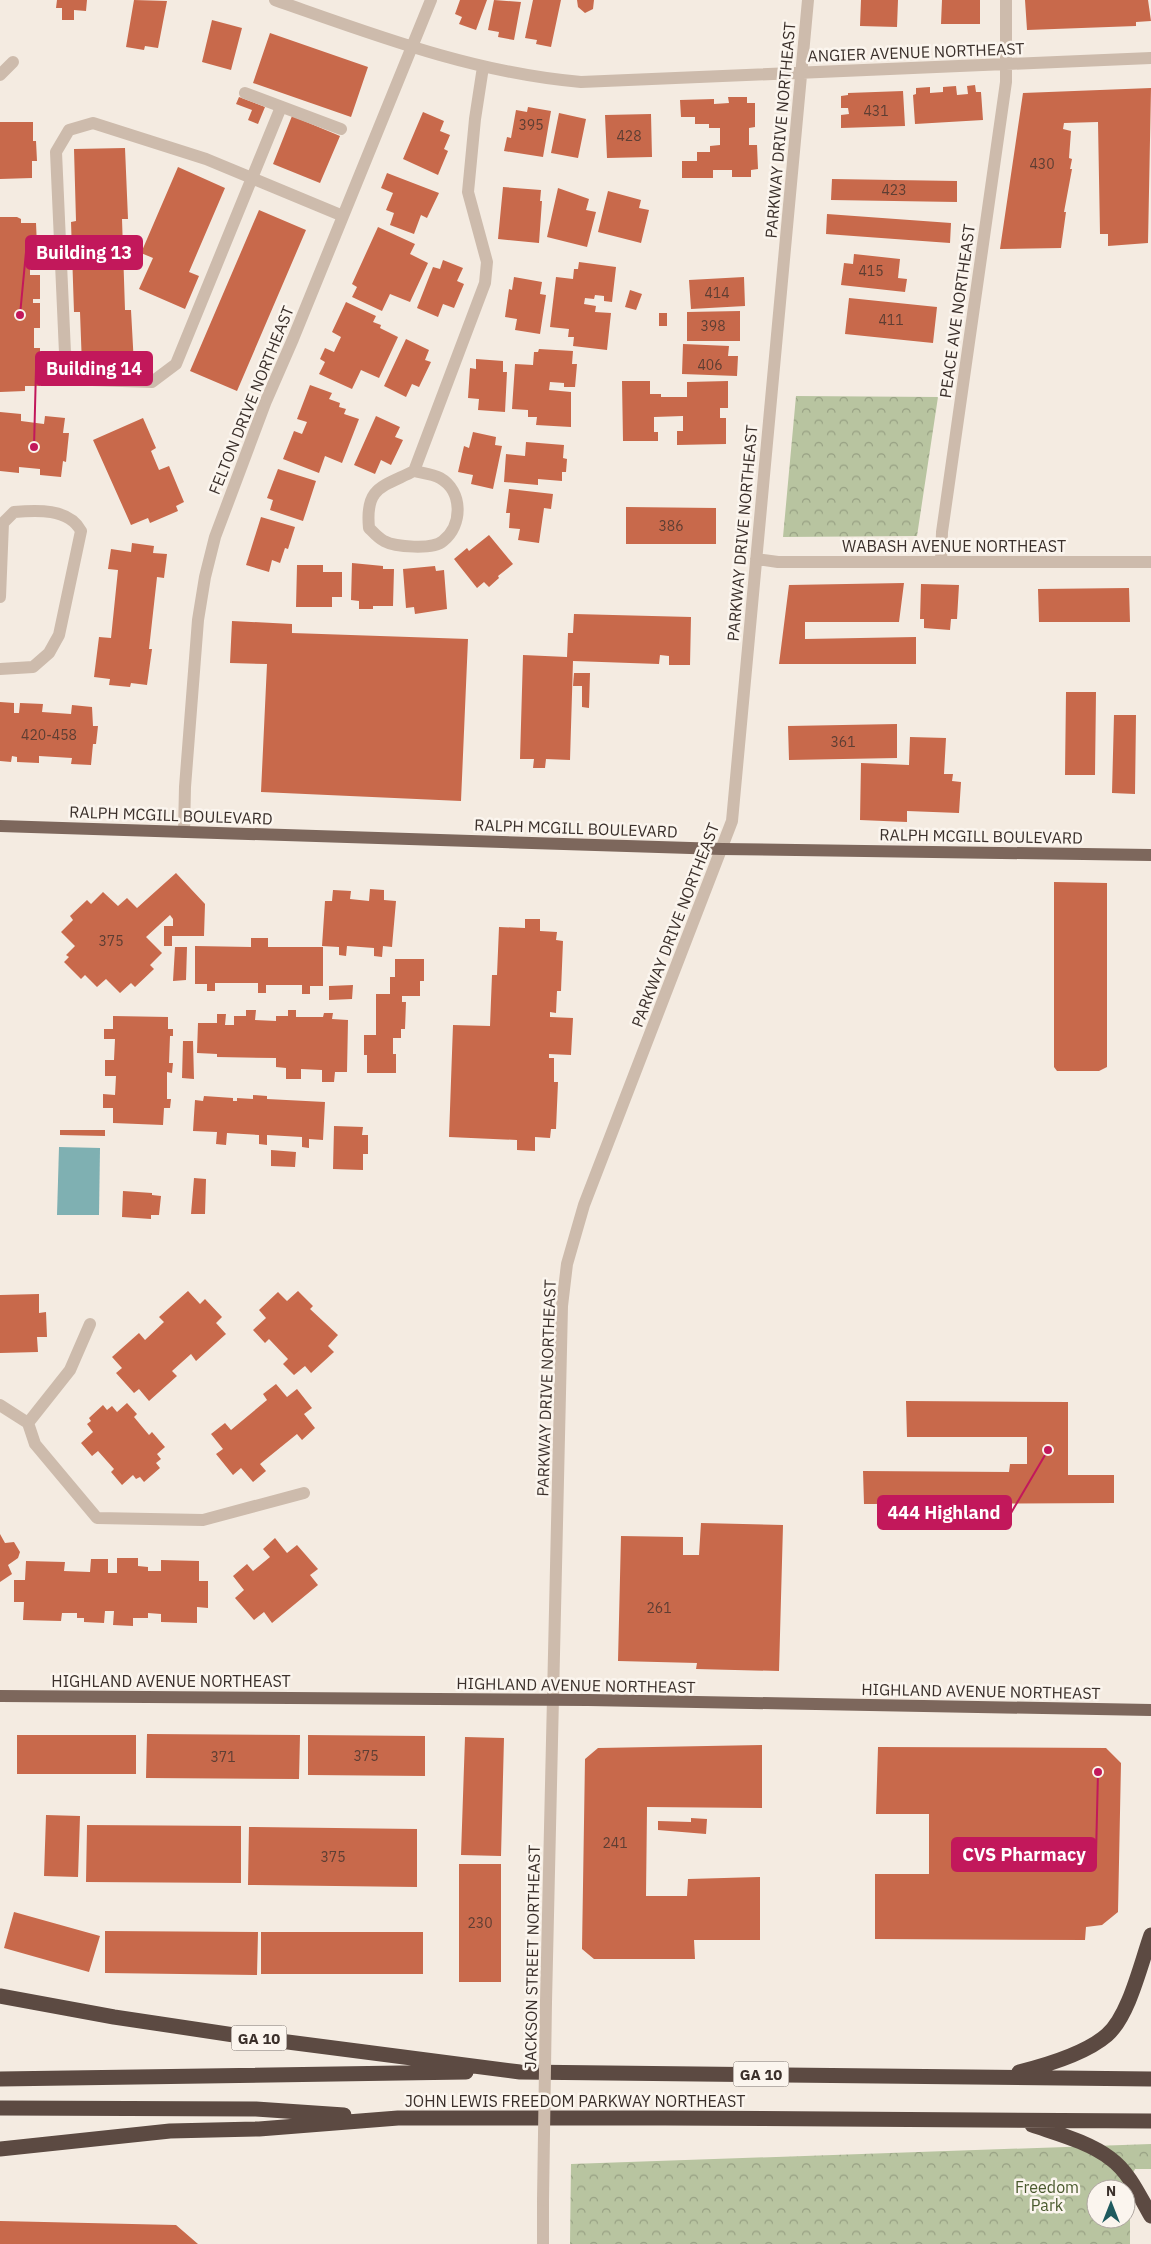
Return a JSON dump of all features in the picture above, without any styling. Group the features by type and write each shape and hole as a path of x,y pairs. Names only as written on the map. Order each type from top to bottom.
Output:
{"highway":[{"path":"1001,2077 1063,2058 1094,2044 1108,2034 1126,2006 1151,1935"},
{"name":"JOHN LEWIS FREEDOM PARKWAY NORTHEAST","path":"0,1996 114,2017 234,2035 520,2072 1151,2079"},
{"path":"0,2079 520,2072"},
{"path":"0,2108 256,2109 398,2118"},
{"name":"JOHN LEWIS FREEDOM PARKWAY NORTHEAST","path":"0,2150 170,2132 259,2130 398,2118 1151,2121"},
{"path":"1022,2121 1071,2138 1113,2159 1151,2216"}],"main road":[{"name":"RALPH MCGILL BOULEVARD","path":"0,826 722,849 1151,854"},
{"name":"HIGHLAND AVENUE NORTHEAST","path":"0,1696 553,1700 1151,1710"}],"street":[{"name":"ANGIER AVENUE NORTHEAST","path":"275,0 412,48 483,67 538,78 581,82 1151,58"},
{"name":"FELTON DRIVE NORTHEAST","path":"184,832 185,787 198,620 205,577 215,537 266,401 431,0"},
{"name":"PARKWAY DRIVE NORTHEAST","path":"553,1700 562,1306 567,1264 584,1206 732,821 808,0"},
{"name":"PEACE AVE NORTHEAST","path":"941,562 942,532 1004,91 1006,0"},
{"path":"0,75 12,62"},
{"path":"414,471 440,478 454,492 458,508 455,527 443,542 423,548 384,541 369,528 367,510 369,500 381,487 414,471 485,283 487,262 468,192 474,119 483,67"},
{"path":"246,93 341,129"},
{"path":"281,107 254,178 176,364 152,382 92,380 65,353 56,152 69,130 93,123 254,178 343,216"},
{"path":"0,598 4,523 14,512 46,511 64,516 77,523 81,531 59,635 49,653 33,667 0,669"},
{"name":"WABASH AVENUE NORTHEAST","path":"756,559 778,562 1151,562"},
{"path":"28,1424 70,1370 90,1324"},
{"path":"0,1405 28,1424 35,1444 97,1518 203,1520 304,1492"},
{"name":"JACKSON STREET NORTHEAST","path":"544,2244 546,2002 554,1724 553,1700"}],"green space":[{"path":"796,396 938,397 917,536 783,537"},
{"name":"Freedom Park","path":"1151,2144 1151,2169 1135,2169 1130,2179 1086,2179 1086,2229 1130,2229 1130,2244 570,2244 571,2164"}],"water":[{"path":"59,1147 100,1148 99,1215 57,1215"}],"building":[{"path":"57,0 87,0 86,11 74,10 74,20 62,20 62,8 56,8"},
{"path":"134,0 167,1 158,48 145,46 144,50 126,47"},
{"path":"460,0 487,0 476,30 459,24 462,17 455,14"},
{"path":"494,0 521,2 514,40 498,37 499,32 488,30"},
{"path":"533,0 561,0 551,47 536,44 537,40 525,38"},
{"path":"577,0 594,0 593,9 585,13 578,7"},
{"path":"861,0 898,0 897,27 860,26"},
{"path":"942,0 980,0 980,24 941,24"},
{"path":"1025,0 1148,0 1151,21 1136,22 1136,26 1027,30"},
{"path":"212,20 242,28 231,70 202,62"},
{"path":"270,33 368,67 351,117 253,83"},
{"path":"975,85 976,92 981,92 983,120 915,124 913,95 916,94 916,88 930,87 930,93 943,92 943,87 956,86 957,95 968,94 967,86"},
{"path":"1151,88 1148,243 1108,246 1108,234 1100,234 1098,122 1064,123 1063,129 1071,131 1069,158 1072,159 1070,169 1072,169 1064,212 1066,212 1061,248 1000,249 1023,93"},
{"path":"903,91 905,126 841,128 841,115 849,114 848,108 841,108 841,96 848,95 848,93"},
{"path":"239,97 265,107 258,124 248,120 252,110 236,104"},
{"path":"728,97 747,97 747,103 755,103 755,127 749,128 749,145 757,145 758,169 751,170 751,177 732,177 732,170 713,170 713,178 682,178 682,161 697,161 697,152 710,152 710,146 720,145 720,128 709,128 709,124 695,124 695,117 681,117 680,100 714,99 714,104 729,103"},
{"path":"528,107 551,111 543,157 504,151 507,137 511,138 516,110 527,112"},
{"path":"423,112 444,121 440,131 450,135 444,149 448,151 438,175 403,159"},
{"path":"559,113 586,119 578,158 551,153"},
{"path":"651,114 652,157 607,158 605,115"},
{"path":"292,116 340,136 320,183 273,164"},
{"path":"0,122 33,122 33,141 36,141 37,161 32,161 32,178 0,179"},
{"path":"125,148 128,219 122,219 125,310 131,310 134,365 82,366 80,312 74,312 71,222 76,221 74,149"},
{"path":"178,167 225,188 189,272 199,276 185,309 139,289 153,258 141,253"},
{"path":"387,173 439,193 427,218 421,215 414,234 390,225 394,213 386,210 393,193 381,188"},
{"path":"832,179 957,181 957,202 831,200"},
{"path":"503,187 541,190 539,243 498,239"},
{"path":"558,188 589,199 586,210 596,212 587,247 547,237"},
{"path":"608,191 641,200 639,208 649,210 641,243 598,232"},
{"path":"259,210 306,230 237,391 190,371"},
{"path":"827,214 951,223 950,243 826,234"},
{"path":"0,217 17,217 21,219 21,223 36,223 37,246 30,246 30,275 40,275 40,299 33,299 33,303 40,303 40,328 34,328 34,348 40,348 40,386 25,386 25,391 0,392"},
{"path":"378,227 415,244 410,254 428,263 410,302 390,294 382,311 352,297 357,287 352,284"},
{"path":"854,254 900,259 898,278 907,279 905,292 841,285 844,263 853,264"},
{"path":"443,260 463,268 457,281 464,284 454,308 443,304 438,317 417,308 433,267 440,269"},
{"path":"579,262 616,267 612,302 604,301 604,296 595,295 594,299 585,298 584,304 596,306 595,312 611,313 607,350 573,346 574,337 568,337 569,329 550,327 556,277 573,279 574,269 578,269"},
{"path":"514,277 542,282 540,294 546,295 540,334 515,330 517,319 505,317 509,289 512,290"},
{"path":"744,277 745,306 691,309 689,280"},
{"path":"630,290 642,294 636,310 625,307"},
{"path":"849,298 937,307 933,343 845,334"},
{"path":"346,302 376,316 373,322 381,325 380,328 398,337 379,378 361,370 352,389 319,374 325,362 320,359 325,348 334,352 341,337 332,332"},
{"path":"740,311 740,341 687,341 687,312"},
{"path":"659,313 667,313 667,326 659,326"},
{"path":"406,339 429,350 425,360 431,362 419,387 412,384 406,397 384,386"},
{"path":"683,344 729,346 728,356 738,356 737,376 682,374"},
{"path":"539,349 573,351 572,364 577,364 575,387 564,387 564,383 550,382 549,390 571,392 571,427 536,425 537,417 528,417 528,410 512,409 515,364 533,365 534,352 538,352"},
{"path":"476,359 503,361 503,372 507,372 505,412 478,410 479,399 468,398 470,368 476,369"},
{"path":"622,381 650,381 650,394 661,394 661,397 687,397 687,382 728,381 728,408 720,408 720,418 726,418 726,444 677,445 677,431 683,431 683,416 654,417 654,432 658,432 658,441 623,441"},
{"path":"310,385 332,393 329,399 340,403 339,407 346,409 344,414 359,419 342,463 325,456 319,473 283,459 294,431 302,434 307,422 297,419"},
{"path":"0,412 21,414 21,421 44,424 45,416 65,418 63,433 69,433 66,462 63,461 61,477 40,475 40,469 19,467 19,473 0,471"},
{"path":"376,416 400,427 395,437 403,440 391,465 381,460 375,474 354,465"},
{"path":"143,418 156,448 151,451 159,470 169,466 184,502 176,506 178,511 150,523 148,518 131,525 93,440"},
{"path":"473,432 496,437 495,445 502,446 493,489 471,484 473,475 458,472 464,446 469,448"},
{"path":"526,442 564,445 563,458 567,459 566,472 562,472 562,481 538,479 538,485 504,482 506,454 525,456"},
{"path":"278,469 316,481 303,521 270,510 273,500 267,498"},
{"path":"509,489 553,494 551,509 544,508 539,543 518,540 520,529 509,528 510,513 506,513"},
{"path":"626,507 716,508 716,544 626,544"},
{"path":"261,517 295,527 288,549 285,548 280,563 272,560 269,572 246,565"},
{"path":"489,535 513,564 498,576 499,578 489,587 484,582 477,588 454,559 467,548 469,551"},
{"path":"132,543 154,546 153,553 167,554 164,578 157,577 149,649 152,649 147,685 131,683 130,687 109,685 110,679 94,677 99,637 111,638 118,570 108,569 111,549 131,552"},
{"path":"352,563 383,566 383,569 394,569 393,606 373,606 373,609 359,609 359,601 351,600"},
{"path":"297,565 323,565 323,572 342,572 342,597 332,597 332,607 296,607"},
{"path":"435,566 436,571 444,570 447,609 415,614 414,607 406,608 403,569"},
{"path":"904,583 899,622 805,622 805,639 916,637 916,664 779,664 789,585"},
{"path":"921,584 959,585 957,619 951,619 950,630 924,628 924,619 920,619"},
{"path":"1129,588 1130,622 1039,622 1038,589"},
{"path":"574,614 691,617 690,665 669,665 669,656 660,655 659,664 573,661 570,760 546,759 545,768 533,768 534,759 520,759 523,655 567,657 568,633 573,633"},
{"path":"232,621 292,624 292,633 468,639 461,801 261,792 267,664 230,663"},
{"path":"574,673 590,673 589,708 582,707 582,686 573,686"},
{"path":"1066,692 1096,692 1095,775 1065,775"},
{"path":"0,702 14,703 14,713 19,713 20,703 43,704 42,712 71,714 72,705 92,707 93,726 98,726 96,744 93,744 91,765 71,764 72,758 39,756 39,763 17,762 17,757 12,756 11,762 0,761"},
{"path":"1114,715 1136,715 1135,794 1112,793"},
{"path":"897,724 897,758 789,760 788,726"},
{"path":"910,737 946,738 944,774 953,774 952,781 961,782 959,813 907,811 907,822 860,820 861,763 909,765"},
{"path":"176,873 205,904 204,936 172,936 172,946 164,946 164,926 173,926 173,919 170,915 146,937 162,953 150,965 154,969 135,987 131,983 120,993 106,979 97,987 85,975 81,979 64,962 69,957 66,955 75,946 61,932 73,920 70,916 87,900 91,904 103,892 118,906 127,898 137,908"},
{"path":"1054,882 1107,883 1107,1067 1099,1071 1057,1071 1054,1067"},
{"path":"370,889 384,890 384,900 396,901 392,947 383,946 382,957 374,956 374,948 347,946 346,956 339,955 339,947 322,946 325,901 332,901 333,890 351,891 350,899 369,901"},
{"path":"525,919 540,919 540,931 557,932 556,940 563,941 561,991 557,991 556,1013 550,1012 550,1017 573,1018 571,1055 549,1054 549,1058 554,1058 554,1082 558,1082 556,1129 551,1129 550,1138 535,1137 535,1151 517,1150 517,1140 449,1137 453,1025 490,1026 492,975 497,975 499,927 525,928"},
{"path":"251,938 268,938 268,947 323,947 323,986 310,986 310,994 302,994 302,985 266,985 266,993 258,993 258,983 215,983 215,991 207,991 207,984 195,984 195,946 251,947"},
{"path":"175,947 187,947 186,980 173,981"},
{"path":"395,959 424,959 424,981 420,981 420,996 402,996 402,1002 406,1002 405,1029 401,1029 401,1038 393,1038 393,1054 396,1054 396,1073 367,1073 367,1055 364,1055 364,1035 376,1035 376,994 390,994 390,977 395,977"},
{"path":"353,985 352,999 329,1000 329,986"},
{"path":"246,1010 256,1010 255,1020 276,1021 276,1016 288,1016 288,1010 296,1010 296,1017 323,1017 324,1013 333,1013 332,1019 348,1020 347,1072 335,1072 334,1082 322,1082 322,1070 301,1069 301,1079 286,1079 286,1068 276,1067 276,1058 217,1057 217,1054 197,1053 198,1023 217,1023 217,1014 226,1014 225,1025 234,1025 234,1016 246,1016"},
{"path":"113,1016 168,1017 168,1029 173,1029 173,1036 170,1036 169,1063 173,1063 172,1073 167,1072 167,1099 171,1099 170,1108 164,1108 163,1125 113,1123 113,1108 103,1108 103,1094 115,1095 116,1076 105,1076 105,1060 114,1060 115,1039 104,1039 104,1029 113,1029"},
{"path":"183,1041 193,1041 194,1079 182,1078"},
{"path":"253,1095 267,1096 267,1099 325,1102 323,1140 309,1139 309,1148 302,1147 302,1137 267,1135 267,1145 259,1144 259,1135 227,1133 226,1145 216,1144 217,1132 193,1131 195,1100 203,1101 204,1096 233,1098 233,1101 237,1101 237,1098 253,1099"},
{"path":"334,1126 363,1127 362,1135 368,1135 368,1154 363,1154 363,1170 333,1169"},
{"path":"60,1130 105,1130 105,1136 60,1135"},
{"path":"271,1150 296,1152 295,1167 271,1166"},
{"path":"194,1178 206,1179 205,1214 191,1214"},
{"path":"123,1191 152,1193 152,1195 161,1196 159,1215 151,1215 151,1219 122,1217"},
{"path":"188,1291 200,1304 205,1299 222,1317 216,1323 226,1334 196,1361 191,1354 172,1371 177,1376 149,1401 139,1389 134,1393 116,1373 122,1368 112,1357 139,1333 145,1340 164,1322 159,1317"},
{"path":"298,1291 313,1306 310,1309 338,1335 328,1346 334,1352 311,1373 305,1366 294,1375 283,1364 288,1359 269,1339 265,1343 253,1330 266,1318 259,1310 278,1292 287,1301"},
{"path":"39,1294 39,1313 46,1312 47,1337 37,1337 38,1352 0,1353 0,1295"},
{"path":"276,1384 287,1397 297,1389 312,1408 304,1414 315,1428 302,1440 297,1434 260,1464 266,1471 253,1482 241,1468 233,1475 216,1454 223,1449 211,1434 225,1423 231,1430 267,1400 263,1394"},
{"path":"906,1401 1068,1402 1068,1475 1114,1475 1114,1503 864,1504 863,1471 1009,1472 1010,1464 1027,1464 1027,1437 907,1437"},
{"path":"127,1403 137,1414 134,1417 149,1435 152,1432 165,1447 157,1454 161,1459 156,1463 160,1468 144,1482 140,1477 136,1479 133,1475 122,1485 111,1472 114,1469 98,1451 92,1456 81,1443 93,1432 87,1424 91,1421 89,1418 103,1405 107,1410 112,1406 117,1412"},
{"path":"701,1523 783,1525 779,1671 696,1669 697,1663 618,1661 621,1536 683,1537 683,1555 699,1555"},
{"path":"0,1534 5,1543 14,1542 20,1552 18,1558 8,1565 12,1574 0,1582"},
{"path":"275,1538 287,1553 297,1545 318,1569 310,1575 318,1585 272,1623 264,1612 254,1620 235,1598 244,1590 233,1576 247,1564 253,1571 270,1557 263,1549"},
{"path":"117,1558 138,1558 138,1566 148,1567 148,1571 161,1571 161,1560 199,1561 199,1581 208,1581 208,1608 197,1607 197,1623 161,1622 161,1614 148,1613 148,1618 133,1618 133,1626 113,1625 114,1611 105,1611 104,1623 84,1622 84,1618 77,1618 77,1613 62,1613 61,1621 23,1620 24,1602 14,1602 14,1580 25,1580 26,1561 65,1562 64,1571 90,1572 91,1559 108,1559 108,1573 117,1573"},
{"path":"147,1734 300,1735 299,1779 146,1778"},
{"path":"17,1735 136,1735 136,1774 17,1774"},
{"path":"308,1735 425,1736 425,1776 308,1775"},
{"path":"465,1737 504,1738 501,1856 461,1855"},
{"path":"762,1745 762,1808 647,1807 646,1896 687,1896 688,1879 760,1877 760,1940 694,1940 695,1959 594,1959 582,1949 585,1759 598,1748"},
{"path":"878,1747 1106,1748 1121,1763 1118,1912 1102,1925 1086,1927 1085,1940 875,1939 875,1874 929,1874 929,1814 876,1814"},
{"path":"46,1815 80,1816 78,1877 44,1876"},
{"path":"691,1818 707,1819 706,1834 658,1830 658,1821 691,1822"},
{"path":"87,1825 241,1826 241,1883 86,1882"},
{"path":"249,1827 417,1829 417,1887 248,1885"},
{"path":"459,1864 501,1864 501,1982 459,1982"},
{"path":"14,1912 100,1936 89,1972 4,1948"},
{"path":"105,1931 258,1932 257,1975 105,1973"},
{"path":"261,1932 423,1932 423,1974 261,1974"},
{"path":"0,2221 176,2225 198,2244 0,2244"}],"place":[{"name":"Building 13","path":"20,315"},
{"name":"Building 14","path":"34,447"},
{"name":"444 Highland","path":"1048,1450"},
{"name":"CVS Pharmacy","path":"1098,1772"}]}
